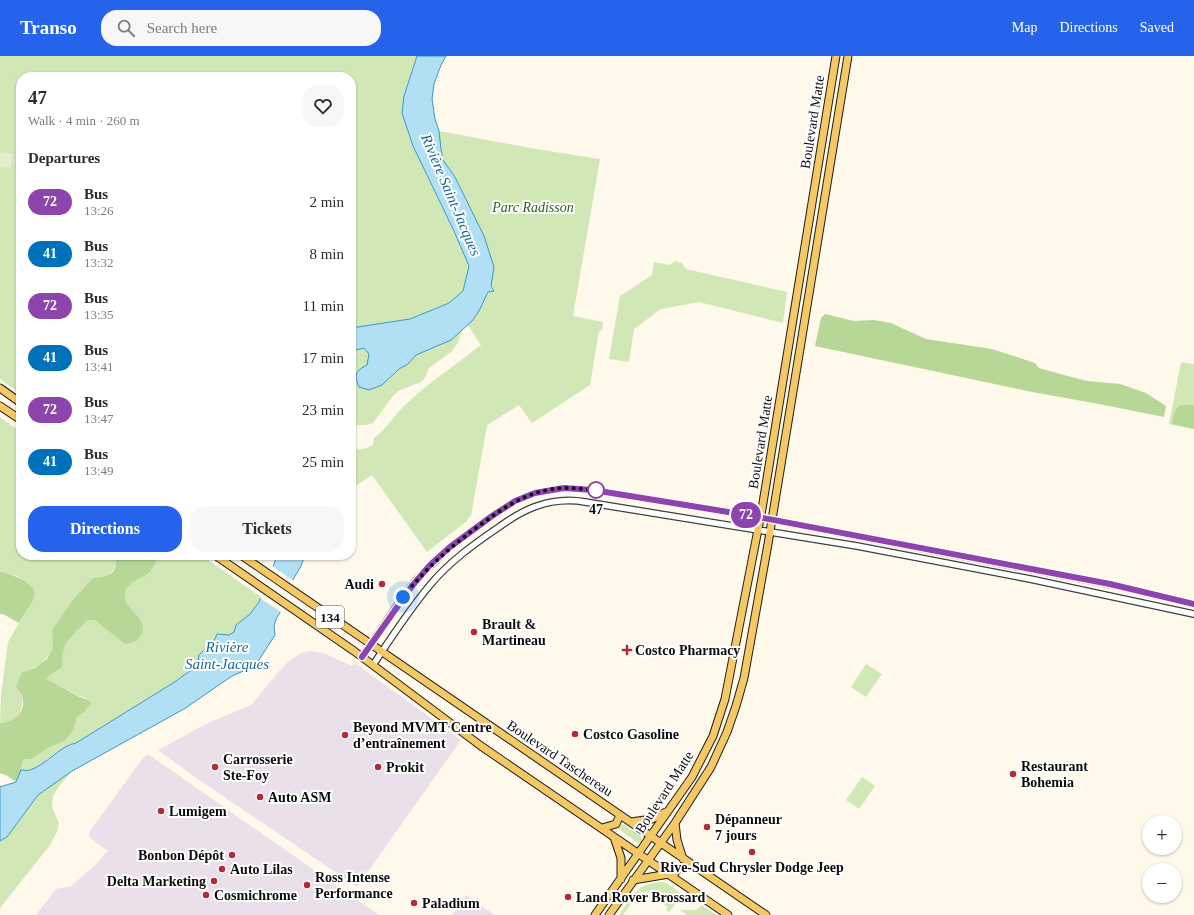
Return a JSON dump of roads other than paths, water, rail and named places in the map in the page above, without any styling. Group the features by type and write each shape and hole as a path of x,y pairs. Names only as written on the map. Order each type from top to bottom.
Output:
{"main road":[{"name":"Boulevard Matte","path":"595,915 688,783 713,736 721,712 730,676 758,530 836,56"},
{"name":"Boulevard Matte","path":"609,915 675,823 714,762 724,740 744,678 770,532 848,56"},
{"path":"0,388 16,399"},
{"path":"0,406 16,417"},
{"name":"134","path":"222,560 362,657 478,744 728,915"},
{"name":"Boulevard Taschereau","path":"248,560 766,915"},
{"path":"631,822 652,819 668,811"},
{"path":"602,828 617,823 620,815"},
{"path":"675,823 677,840 683,859"},
{"path":"614,836 621,858 621,879"},
{"path":"633,880 671,876 677,869 690,864"}],"street":[{"path":"362,657 403,597 430,565 456,542 497,512 515,501 530,495 558,488 581,488 772,520 1018,566 1137,590 1194,604"},
{"path":"373,665 418,600 447,567 471,547 512,518 539,505 560,501 578,501 758,530 961,566 1130,599 1194,614"}],"water":[{"name":"Rivière Saint-Jacques","path":"417,56 446,56 434,84 432,99 435,119 439,131 443,160 455,177 484,236 494,267 491,286 494,291 488,292 479,311 472,321 451,340 416,355 408,364 399,369 382,385 369,390 359,387 356,379 358,371 367,365 369,354 364,348 356,350 356,327 410,319 449,303 463,291 469,266 454,231 413,146 402,113 404,96"},
{"name":"Rivière Saint-Jacques","path":"303,560 291,583 281,611 276,619 274,626 275,635 255,666 232,676 184,709 72,771 38,795 7,837 0,841 0,787 16,782 21,770 29,770 42,764 65,747 76,743 173,683 197,666 199,655 215,639 217,634 229,635 234,632 236,625 250,614 259,602 275,561"}],"place":[{"name":"47","path":"596,490"},
{"name":"Audi","path":"382,584"},
{"name":"Brault & Martineau","path":"474,632"},
{"name":"Costco Pharmacy","path":"627,650"},
{"name":"Costco Gasoline","path":"575,734"},
{"name":"Beyond MVMT Centre d’entraînement","path":"345,735"},
{"name":"Carrosserie Ste-Foy","path":"215,767"},
{"name":"Prokit","path":"378,767"},
{"name":"Restaurant Bohemia","path":"1013,774"},
{"name":"Auto ASM","path":"260,797"},
{"name":"Lumigem","path":"161,811"},
{"name":"Dépanneur 7 jours","path":"707,827"},
{"name":"Rive-Sud Chrysler Dodge Jeep","path":"752,852"},
{"name":"Bonbon Dépôt","path":"232,855"},
{"name":"Auto Lilas","path":"222,869"},
{"name":"Delta Marketing","path":"214,881"},
{"name":"Ross Intense Performance","path":"307,885"},
{"name":"Cosmichrome","path":"206,895"},
{"name":"Land Rover Brossard","path":"568,897"},
{"name":"Paladium","path":"414,903"}],"park label":[{"name":"Parc Radisson","path":"533,207"}]}
